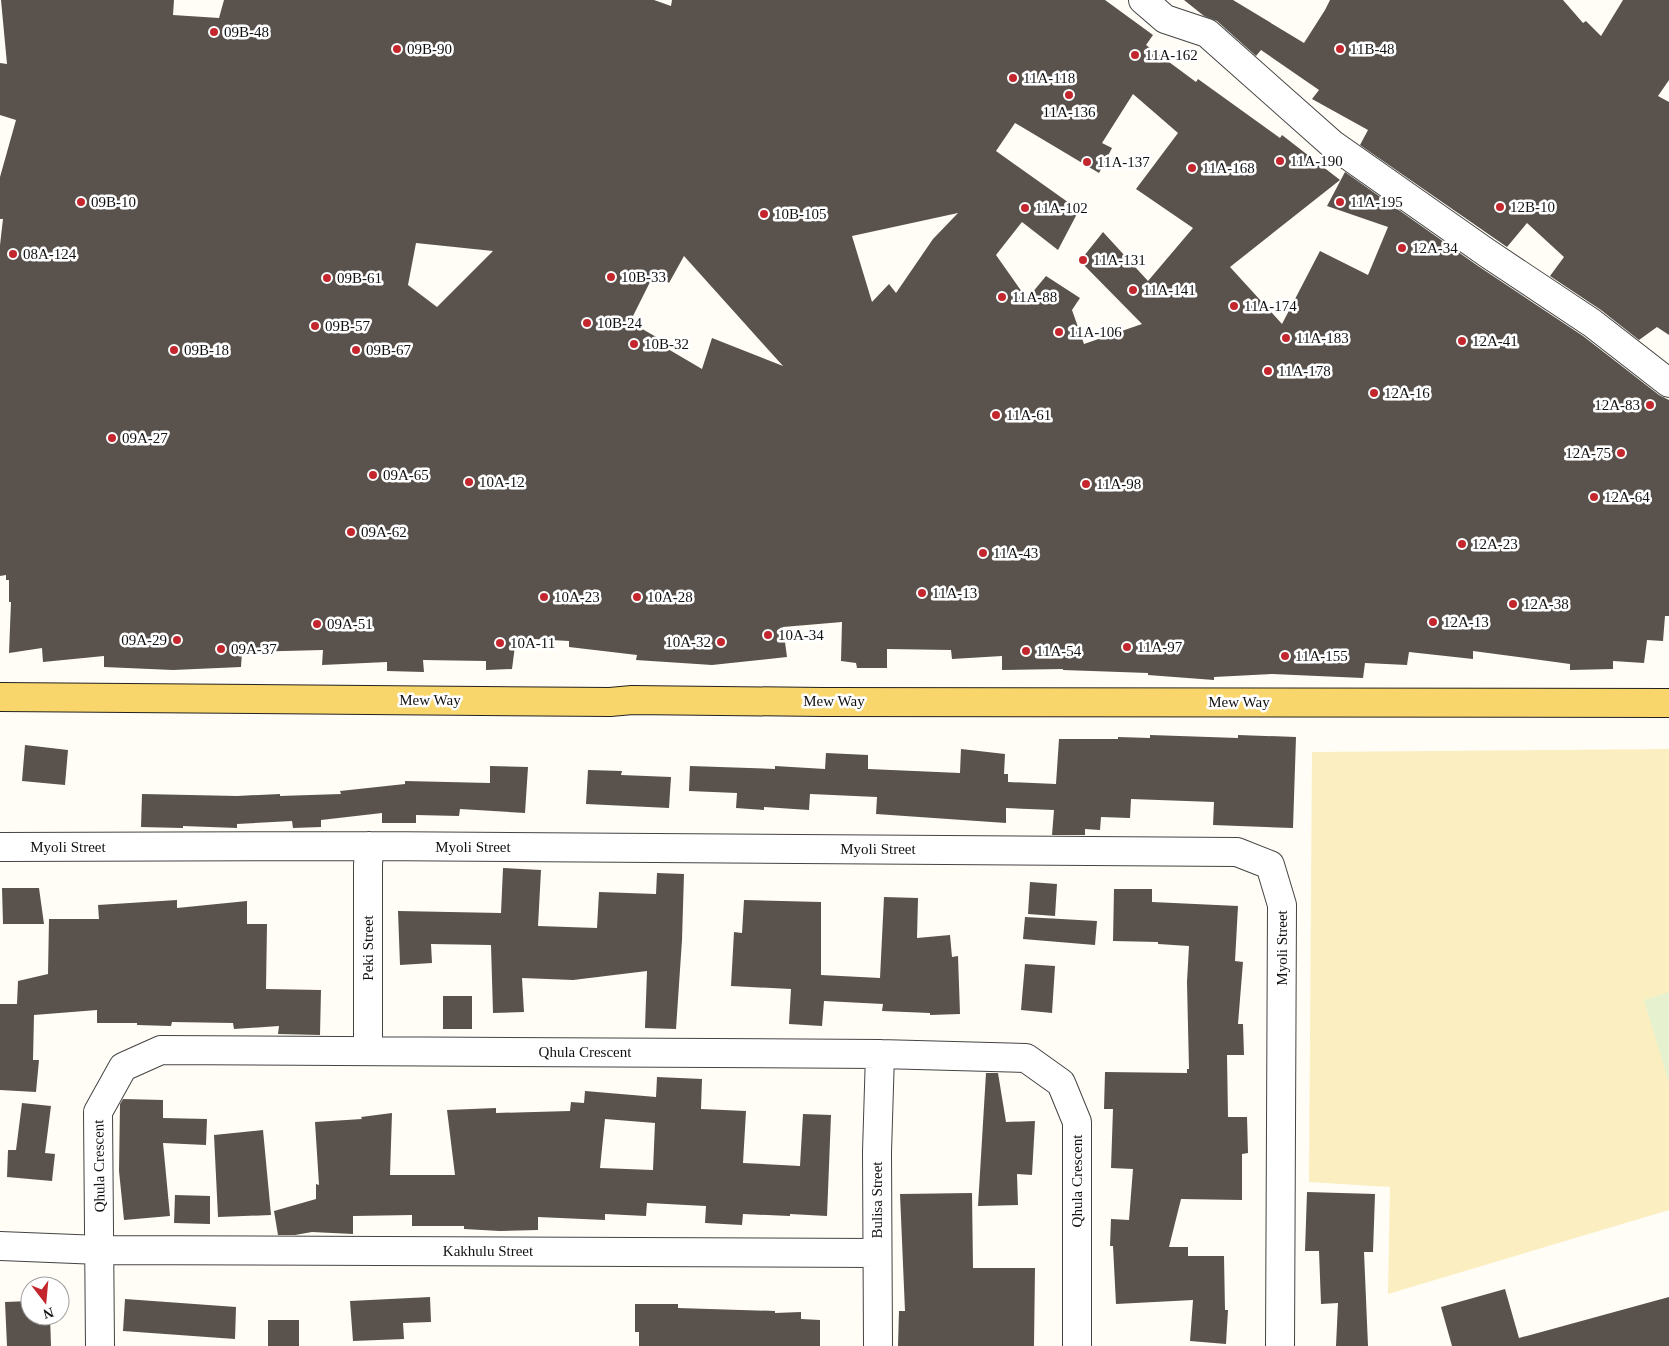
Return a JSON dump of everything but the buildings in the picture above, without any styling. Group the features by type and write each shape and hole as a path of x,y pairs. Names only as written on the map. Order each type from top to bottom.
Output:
{"main road":[{"name":"Mew Way","path":"0,698 610,702 632,700 1669,703"}],"street":[{"path":"1143,0 1165,19 1207,33 1332,144 1487,253 1592,323 1669,383"},
{"name":"Myoli Street","path":"0,847 369,846 1237,852 1270,865 1282,905 1280,1346"},
{"name":"Peki Street","path":"368,1051 369,846"},
{"name":"Qhula Crescent","path":"100,1346 98,1112 123,1067 161,1050 880,1054 1026,1058 1061,1083 1076,1122 1077,1346"},
{"name":"Bulisa Street","path":"878,1346 877,1152 880,1054"},
{"name":"Kakhulu Street","path":"0,1246 100,1250 877,1253"}],"sand":[{"path":"1669,749 1669,1210 1388,1294 1390,1187 1309,1182 1312,752"}],"green space":[{"path":"1669,992 1669,1083 1644,1000"}],"place":[{"name":"09B-48","path":"214,32"},
{"name":"09B-90","path":"397,49"},
{"name":"11B-48","path":"1340,49"},
{"name":"11A-162","path":"1135,55"},
{"name":"11A-118","path":"1013,78"},
{"name":"11A-136","path":"1069,95"},
{"name":"11A-190","path":"1280,161"},
{"name":"11A-137","path":"1087,162"},
{"name":"11A-168","path":"1192,168"},
{"name":"09B-10","path":"81,202"},
{"name":"11A-195","path":"1340,202"},
{"name":"12B-10","path":"1500,207"},
{"name":"11A-102","path":"1025,208"},
{"name":"10B-105","path":"764,214"},
{"name":"12A-34","path":"1402,248"},
{"name":"08A-124","path":"13,254"},
{"name":"11A-131","path":"1083,260"},
{"name":"10B-33","path":"611,277"},
{"name":"09B-61","path":"327,278"},
{"name":"11A-141","path":"1133,290"},
{"name":"11A-88","path":"1002,297"},
{"name":"11A-174","path":"1234,306"},
{"name":"10B-24","path":"587,323"},
{"name":"09B-57","path":"315,326"},
{"name":"11A-106","path":"1059,332"},
{"name":"11A-183","path":"1286,338"},
{"name":"12A-41","path":"1462,341"},
{"name":"10B-32","path":"634,344"},
{"name":"09B-18","path":"174,350"},
{"name":"09B-67","path":"356,350"},
{"name":"11A-178","path":"1268,371"},
{"name":"12A-16","path":"1374,393"},
{"name":"12A-83","path":"1650,405"},
{"name":"11A-61","path":"996,415"},
{"name":"09A-27","path":"112,438"},
{"name":"12A-75","path":"1621,453"},
{"name":"09A-65","path":"373,475"},
{"name":"10A-12","path":"469,482"},
{"name":"11A-98","path":"1086,484"},
{"name":"12A-64","path":"1594,497"},
{"name":"09A-62","path":"351,532"},
{"name":"12A-23","path":"1462,544"},
{"name":"11A-43","path":"983,553"},
{"name":"11A-13","path":"922,593"},
{"name":"10A-23","path":"544,597"},
{"name":"10A-28","path":"637,597"},
{"name":"12A-38","path":"1513,604"},
{"name":"12A-13","path":"1433,622"},
{"name":"09A-51","path":"317,624"},
{"name":"10A-34","path":"768,635"},
{"name":"09A-29","path":"177,640"},
{"name":"10A-32","path":"721,642"},
{"name":"10A-11","path":"500,643"},
{"name":"11A-97","path":"1127,647"},
{"name":"09A-37","path":"221,649"},
{"name":"11A-54","path":"1026,651"},
{"name":"11A-155","path":"1285,656"}]}
